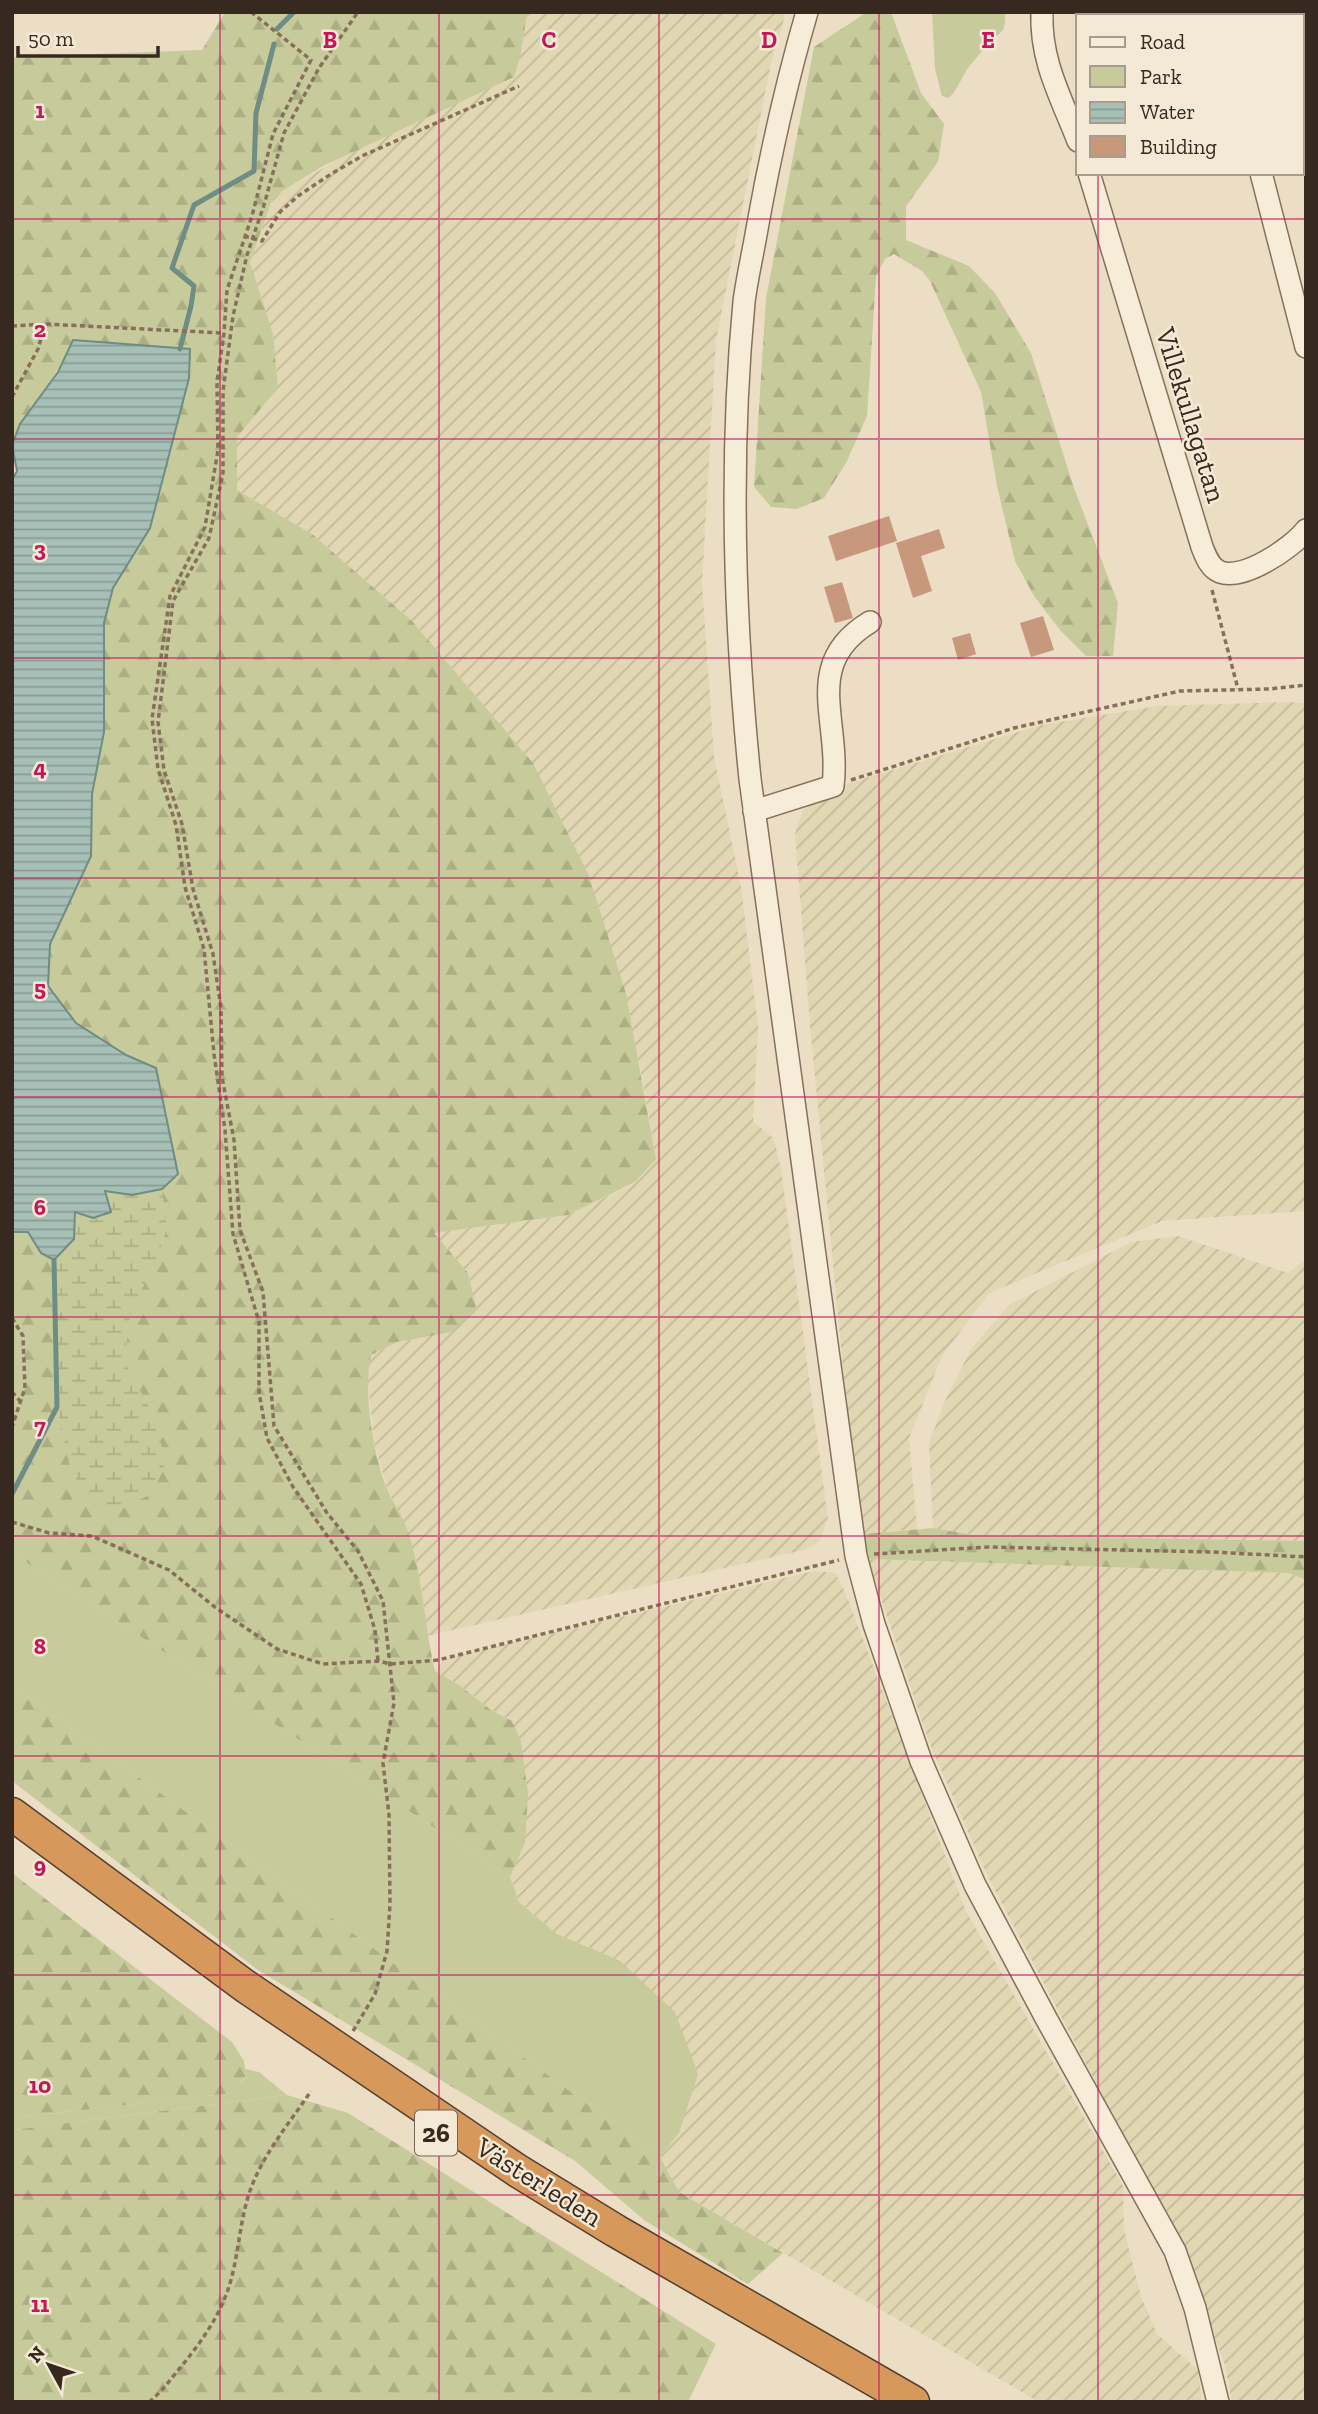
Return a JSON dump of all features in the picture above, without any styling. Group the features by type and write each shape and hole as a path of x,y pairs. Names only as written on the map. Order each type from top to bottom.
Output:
{"highway":[{"name":"Västerleden","path":"12,1814 245,1986 518,2171 628,2238 912,2402"},
{"name":"Västerleden","path":"12,1830 237,1996 498,2175 881,2402"}],"street":[{"path":"807,12 779,118 744,299 735,428 735,534 743,712 754,811 856,1556 874,1624 921,1761 975,1885 1175,2251 1198,2319 1218,2402"},
{"path":"1042,12 1043,51 1047,67 1069,91 1076,130"},
{"name":"Villekullagatan","path":"1090,175 1202,547 1209,563 1218,572"},
{"path":"1262,175 1306,347"},
{"path":"1218,572 1230,575 1261,564 1287,549 1306,530"},
{"path":"754,811 833,786 834,733 828,688 831,663 841,646 855,631 870,622"}],"path":[{"path":"251,12 319,68"},
{"path":"353,2032 375,1994 387,1951 390,1904 389,1815 383,1763 394,1703 383,1601 358,1550 327,1513 274,1426 263,1292 240,1230 234,1140 222,1076 221,1009 213,954 193,889 182,824 164,770 158,722 173,601 209,538 223,473 223,391 231,333 247,255 284,133 319,68 358,12"},
{"path":"1300,12 1306,14"},
{"path":"311,60 273,134 227,290 217,382 218,450 205,527 170,596 152,719 158,769 176,825 186,887 204,949 214,1054 225,1130 233,1234 259,1322 259,1392 267,1438 293,1487 361,1584 375,1630 378,1661"},
{"path":"244,236 262,241 280,212 298,195 362,156 519,86"},
{"path":"12,326 45,324 231,333"},
{"path":"12,397 38,349 45,324"},
{"path":"1218,572 1211,593 1238,689"},
{"path":"833,786 1014,728 1099,708 1180,691 1306,685"},
{"path":"12,1318 23,1336 25,1388 12,1427"},
{"path":"12,1392 20,1401"},
{"path":"12,1522 49,1533 92,1536 169,1570 216,1608 277,1648 323,1664 378,1661 391,1664 438,1660 856,1556 988,1546 1306,1557"},
{"path":"149,2402 191,2356 224,2303 233,2271 241,2219 253,2184 267,2156 311,2091"}],"shaded area":[{"path":"526,12 786,12 770,68 716,340 702,583 714,757 741,886 758,1026 753,1121 774,1139 781,1169 828,1519 819,1542 804,1550 427,1636 421,1586 407,1529 387,1488 374,1442 367,1373 371,1355 397,1342 452,1332 468,1273 433,1233 568,1215 635,1183 656,1159 642,1076 533,763 412,621 312,534 237,490 237,436 278,388 273,334 250,262 273,197 521,53"},
{"path":"1306,703 1306,1211 1162,1221 989,1293 942,1356 909,1438 917,1529 864,1534 844,1378 810,1025 795,833 803,810 833,788 1041,725 1157,706"},
{"path":"1178,1236 1288,1273 1306,1260 1306,1541 974,1535 933,1528 929,1443 944,1403 971,1349 1009,1305 1131,1242"},
{"path":"868,1559 1289,1573 1306,1580 1306,2402 1232,2402 1225,2365 1193,2281 1092,2075 988,1877 929,1742"},
{"path":"814,1571 835,1573 845,1592 966,1911 1123,2186 1124,2230 1141,2296 1157,2334 1198,2370 1202,2402 1039,2402 679,2192 660,2157 679,2133 619,1960 557,1934 519,1902 510,1877 525,1843 512,1721 491,1710 459,1685 435,1671 444,1659"}],"green space":[{"path":"225,12 527,14 514,77 323,166 273,197 250,262 273,334 278,388 237,437 237,490 312,534 412,621 533,763 589,876 626,994 656,1159 635,1182 568,1215 434,1233 468,1273 476,1307 452,1332 397,1342 371,1355 369,1369 369,1404 374,1442 388,1491 405,1524 412,1546 435,1671 459,1685 491,1710 512,1721 521,1741 528,1794 525,1843 510,1877 12,1553 12,1232 28,1232 41,1253 105,1190 132,1195 162,1189 178,1174 156,1068 126,1055 76,1023 48,986 50,944 91,856 92,794 104,732 104,623 113,588 150,528 189,378 190,349 73,340 12,445 12,57 202,50"},
{"path":"867,12 891,12 921,93 944,124 938,162 906,206 906,240 969,266 995,293 1031,353 1074,488 1118,603 1113,656 1086,656 1060,630 1034,596 1015,561 997,486 981,392 930,281 922,271 894,254 885,259 876,277 867,416 846,463 824,498 797,509 771,507 754,487 766,298 814,47"},
{"path":"932,12 1005,12 1003,30 968,68 948,98 942,96 935,69"},
{"path":"162,1189 167,1228 158,1256 131,1312 124,1361 156,1420 165,1463 153,1493 119,1510 87,1501 70,1467 57,1407 53,1266 54,1260 74,1239 75,1212 105,1190 132,1195"},
{"path":"933,1528 974,1535 1306,1541 1306,1580 1289,1573 868,1559 864,1534"},
{"path":"12,1553 510,1877 519,1902 557,1934 619,1960 675,2012 698,2074 679,2133 660,2157 12,1685"},
{"path":"12,1685 660,2157 679,2192 783,2253 748,2284 644,2220 575,2161 258,1970 12,1781"},
{"path":"12,1873 232,2042 244,2061 246,2076 232,2093 12,2118"},
{"path":"245,2069 259,2072 287,2095 12,2130 12,2118 231,2093 246,2077"},
{"path":"287,2095 348,2113 716,2344 688,2402 12,2402 12,2130"}],"water":[{"path":"73,340 190,349 189,378 150,528 113,588 104,623 104,732 92,794 91,856 50,944 48,986 76,1023 126,1055 156,1068 178,1174 162,1189 132,1195 105,1191 111,1212 93,1218 75,1212 74,1239 54,1260 41,1253 28,1232 12,1232 12,480 17,471 12,445 20,424 58,372"}],"building":[{"path":"889,516 897,541 836,561 828,536"},
{"path":"939,529 945,548 921,556 932,591 913,598 896,543"},
{"path":"842,582 853,618 835,623 824,587"},
{"path":"1043,616 1054,650 1031,657 1020,623"},
{"path":"970,633 976,654 958,660 952,638"}],"waterway":[{"path":"277,29 294,12"},
{"path":"180,349 194,286 172,268 194,205 254,171 256,113 274,44"},
{"path":"12,1494 57,1407 54,1260"}]}
